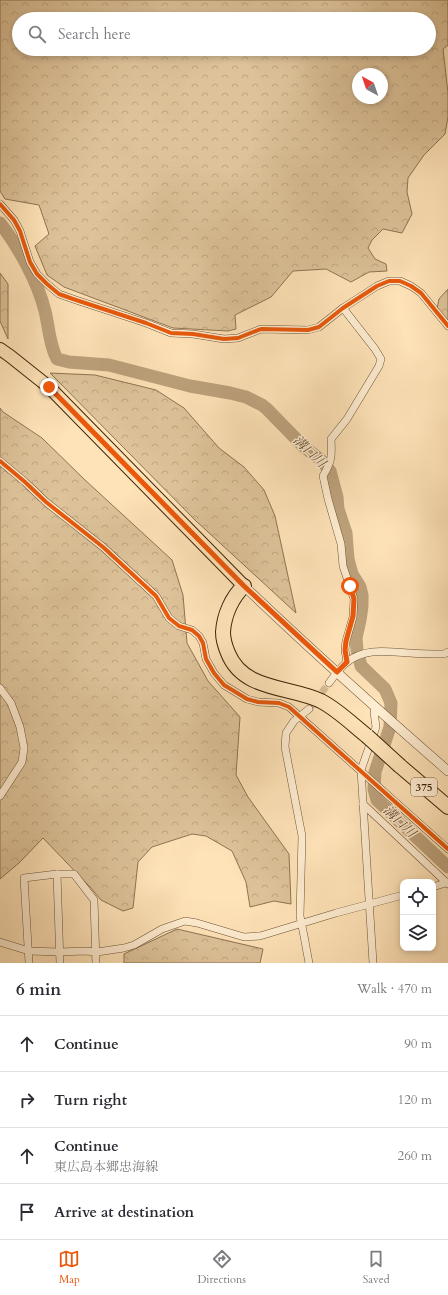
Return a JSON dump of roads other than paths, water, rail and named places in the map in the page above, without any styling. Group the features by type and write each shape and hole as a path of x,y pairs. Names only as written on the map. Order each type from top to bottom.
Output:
{"highway":[{"name":"375","path":"244,586 231,603 223,630 226,648 235,666 248,678 260,684 309,696 331,707 367,736 448,808"}],"main road":[{"path":"0,349 49,387 244,586"}],"street":[{"path":"0,204 14,220 20,231 30,262 37,274 59,294 146,323 171,333 193,334 224,339 238,338 261,329 308,330 319,327 343,308 377,286 389,281 400,281 411,286 422,294 448,326"},
{"path":"343,308 381,359 379,366 347,419 331,439 332,457 323,476 341,544 343,566 354,599 353,616 345,650 350,661"},
{"path":"0,461 46,502 108,552 156,596 169,618 179,626 192,630 199,636 203,643 206,659 211,669 224,685 247,699 258,702 279,703 289,706 448,849"},
{"path":"244,586 374,706 448,771"},
{"path":"329,683 337,672 350,661 363,654 378,650 444,654 448,652"},
{"path":"0,688 11,703 20,727 24,748 22,762 0,796"},
{"path":"373,963 361,770 376,727 374,706"},
{"path":"309,709 294,721 286,733 285,747 302,836 300,916 309,963"},
{"path":"362,804 448,883"},
{"path":"57,874 60,963"},
{"path":"29,963 24,878 57,874 74,874 94,900 97,952 96,963"},
{"path":"436,886 448,883"},
{"path":"0,942 29,951 97,952 134,945 162,929 185,921 197,922 244,937 260,936 400,896"}],"waterway":[{"name":"溝口川","path":"0,223 14,242 38,288 45,311 52,347 57,359 69,362 109,365 190,386 246,397 267,409 303,446 322,461 330,471 337,497 338,509 346,533 348,559 352,574 360,587 362,595 362,606 356,638 361,666 385,689 391,703 390,727 375,772 374,789 377,800 448,867"}],"tunnel":[{"path":"309,709 329,683"}]}
